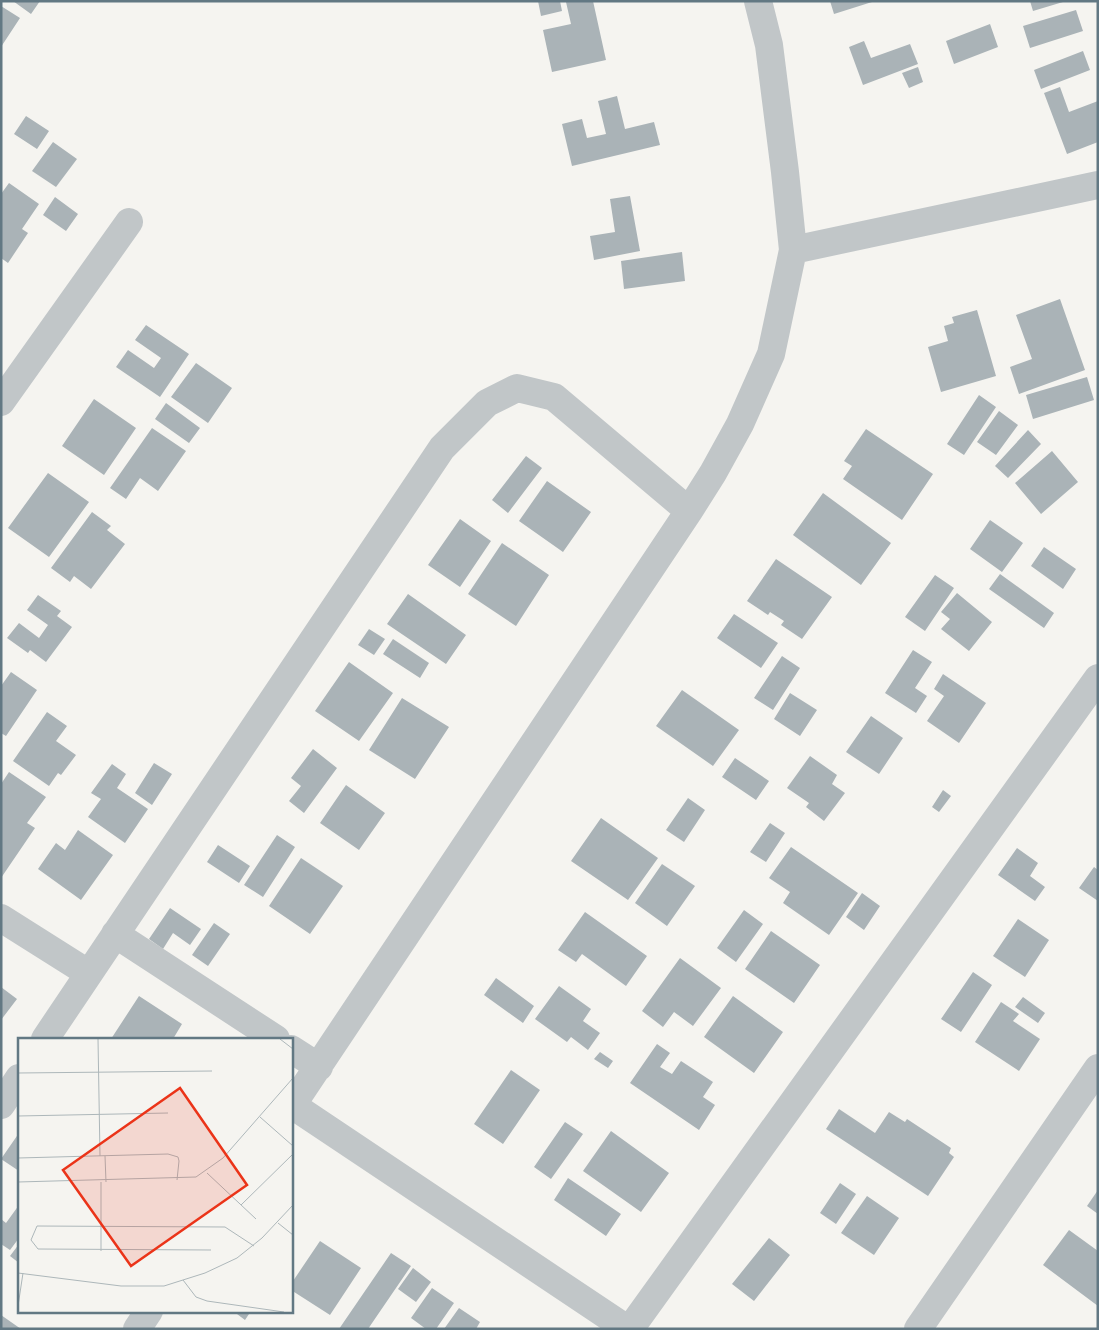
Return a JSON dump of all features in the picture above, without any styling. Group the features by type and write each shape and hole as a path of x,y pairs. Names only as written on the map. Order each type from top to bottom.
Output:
{"street":[{"path":"758,1 769,46 793,250 771,354 740,424 690,511 292,1106 628,1329 1098,678"},
{"path":"793,250 1098,185"},
{"path":"1,402 129,222"},
{"path":"46,1038 442,448 487,403 517,388 554,397 690,511"},
{"path":"1,918 88,973"},
{"path":"115,934 274,1038"},
{"path":"292,1050 319,1067"},
{"path":"918,1329 1098,1068"},
{"path":"1,1105 18,1080"},
{"path":"137,1329 148,1312"}],"building":[{"path":"13,1 40,1 31,14"},
{"path":"538,1 560,1 562,11 541,16"},
{"path":"593,1 606,60 552,72 543,30 571,24 566,2"},
{"path":"830,1 872,1 872,2 834,14"},
{"path":"1030,1 1063,1 1063,2 1033,11"},
{"path":"1,6 20,18 1,47"},
{"path":"1076,10 1083,31 1030,48 1023,26"},
{"path":"990,24 998,47 954,64 946,41"},
{"path":"864,41 871,58 910,44 918,64 863,85 849,47"},
{"path":"1083,51 1090,70 1041,89 1034,70"},
{"path":"918,67 923,82 909,88 902,73"},
{"path":"1060,87 1069,112 1098,101 1098,142 1067,154 1044,93"},
{"path":"617,96 625,129 654,122 660,145 572,166 562,124 582,119 587,138 606,134 598,101"},
{"path":"26,116 49,131 37,149 14,134"},
{"path":"53,142 77,159 56,187 32,171"},
{"path":"9,183 39,204 22,229 28,233 8,263 1,258 1,194"},
{"path":"630,196 640,251 594,260 590,236 615,232 610,199"},
{"path":"55,197 78,214 66,231 43,215"},
{"path":"682,252 685,281 624,289 621,261"},
{"path":"1060,299 1085,370 1019,394 1010,367 1032,359 1016,315"},
{"path":"977,310 996,376 941,392 928,347 948,341 944,326 954,323 952,317"},
{"path":"146,325 189,354 160,397 116,367 128,350 154,368 161,358 135,340"},
{"path":"196,363 232,388 208,423 171,397"},
{"path":"1087,377 1094,400 1033,419 1026,395"},
{"path":"979,395 996,407 964,455 947,444"},
{"path":"94,399 136,428 104,475 62,446"},
{"path":"166,403 200,428 189,443 155,419"},
{"path":"999,411 1018,425 996,455 977,442"},
{"path":"152,428 186,451 158,491 140,478 126,499 110,488"},
{"path":"866,429 933,474 902,520 843,479 852,466 844,461"},
{"path":"1028,430 1041,444 1008,478 995,466"},
{"path":"1052,451 1078,482 1041,514 1015,483"},
{"path":"526,456 542,468 508,513 492,500"},
{"path":"48,473 89,502 49,557 8,528"},
{"path":"547,481 591,512 563,552 519,521"},
{"path":"823,493 891,543 861,585 793,535"},
{"path":"92,512 111,526 107,530 125,544 91,589 74,576 70,582 51,568"},
{"path":"460,519 491,541 460,587 428,565"},
{"path":"990,520 1023,543 1002,572 970,549"},
{"path":"502,543 549,575 516,626 468,594"},
{"path":"1044,547 1076,569 1063,589 1031,566"},
{"path":"776,559 832,597 802,639 781,625 784,621 770,612 768,615 747,601"},
{"path":"1000,574 1054,613 1044,628 989,589"},
{"path":"935,575 954,588 925,631 905,617"},
{"path":"957,593 992,622 969,651 941,629 950,619 941,612"},
{"path":"408,594 466,635 446,664 387,624"},
{"path":"38,595 61,611 57,616 72,627 46,662 30,650 28,653 7,638 19,623 39,638 48,625 27,610"},
{"path":"734,614 778,643 761,668 717,638"},
{"path":"369,629 385,639 374,655 358,645"},
{"path":"393,639 429,663 420,678 383,654"},
{"path":"913,650 932,662 915,688 927,696 916,713 885,693"},
{"path":"782,656 800,668 773,710 754,698"},
{"path":"349,662 393,693 359,741 315,711"},
{"path":"11,672 37,690 6,736 1,733 1,686"},
{"path":"943,674 986,703 959,743 927,721 944,696 934,689"},
{"path":"682,690 739,730 713,766 656,726"},
{"path":"790,693 817,710 800,736 774,719"},
{"path":"402,698 449,727 415,779 369,750"},
{"path":"47,712 67,726 56,741 76,755 61,775 58,773 49,786 13,761"},
{"path":"871,716 903,738 879,774 846,752"},
{"path":"313,749 337,768 304,813 289,801 301,786 291,778"},
{"path":"810,756 837,775 832,784 845,793 824,821 806,807 809,803 787,788"},
{"path":"735,758 769,781 756,800 722,777"},
{"path":"154,763 172,774 152,805 135,793"},
{"path":"112,764 126,774 117,788 148,809 125,843 88,817 101,799 91,793"},
{"path":"9,772 46,797 27,823 35,828 1,878 1,784"},
{"path":"346,785 385,813 359,850 320,823"},
{"path":"943,790 951,796 939,812 932,807"},
{"path":"688,798 705,810 684,842 666,830"},
{"path":"601,818 658,858 628,900 571,861"},
{"path":"770,823 785,833 766,862 750,852"},
{"path":"78,830 113,855 81,900 38,869 56,843 65,850"},
{"path":"277,835 295,847 263,897 244,885"},
{"path":"218,845 250,866 239,883 207,862"},
{"path":"791,847 858,893 829,935 783,903 790,892 769,878"},
{"path":"1017,848 1038,863 1030,876 1045,887 1035,901 998,875"},
{"path":"301,858 343,886 310,934 269,906"},
{"path":"662,864 695,886 667,926 635,903"},
{"path":"1094,867 1098,870 1098,901 1079,888"},
{"path":"862,893 880,906 864,930 846,917"},
{"path":"170,908 201,929 190,945 173,933 163,949 149,939"},
{"path":"744,910 763,924 736,962 717,948"},
{"path":"585,912 647,956 626,986 582,954 576,962 558,950"},
{"path":"1018,919 1049,940 1025,977 993,956"},
{"path":"214,923 230,934 208,966 192,955"},
{"path":"771,931 820,965 794,1003 745,969"},
{"path":"680,958 721,988 693,1026 674,1012 663,1027 642,1011"},
{"path":"973,972 992,985 961,1032 941,1019"},
{"path":"496,978 534,1006 523,1023 484,995"},
{"path":"559,986 591,1009 583,1021 600,1033 588,1050 571,1037 567,1042 535,1019"},
{"path":"1,987 17,999 1,1020"},
{"path":"139,996 182,1024 174,1038 112,1038"},
{"path":"733,996 783,1032 754,1073 704,1037"},
{"path":"1023,997 1045,1013 1038,1023 1015,1007"},
{"path":"1001,1002 1019,1014 1013,1021 1040,1039 1019,1071 975,1042"},
{"path":"657,1044 670,1053 660,1067 672,1074 681,1061 713,1082 703,1097 715,1105 699,1130 630,1083"},
{"path":"600,1052 613,1061 608,1068 594,1059"},
{"path":"511,1070 540,1090 503,1144 474,1124"},
{"path":"839,1109 875,1133 889,1112 905,1122 907,1119 951,1148 949,1153 954,1157 928,1196 826,1129"},
{"path":"565,1122 583,1134 551,1179 534,1167"},
{"path":"611,1131 669,1173 641,1212 583,1171"},
{"path":"18,1134 18,1170 1,1159"},
{"path":"568,1178 621,1214 606,1236 554,1200"},
{"path":"840,1183 856,1194 836,1224 820,1213"},
{"path":"1098,1190 1098,1214 1087,1206"},
{"path":"867,1196 899,1218 874,1255 841,1233"},
{"path":"18,1206 18,1239 10,1250 1,1244 1,1219 6,1223"},
{"path":"1069,1230 1098,1251 1098,1306 1043,1265"},
{"path":"769,1238 790,1255 754,1301 732,1284"},
{"path":"320,1241 361,1268 330,1315 292,1291 292,1283"},
{"path":"18,1245 18,1262 10,1256"},
{"path":"391,1253 411,1266 368,1329 339,1329"},
{"path":"413,1268 431,1282 416,1302 398,1289"},
{"path":"432,1288 454,1303 436,1329 426,1329 411,1318"},
{"path":"459,1308 480,1322 476,1329 444,1329"},
{"path":"234,1312 250,1312 245,1320"},
{"path":"1,1315 21,1329 1,1329"}]}
